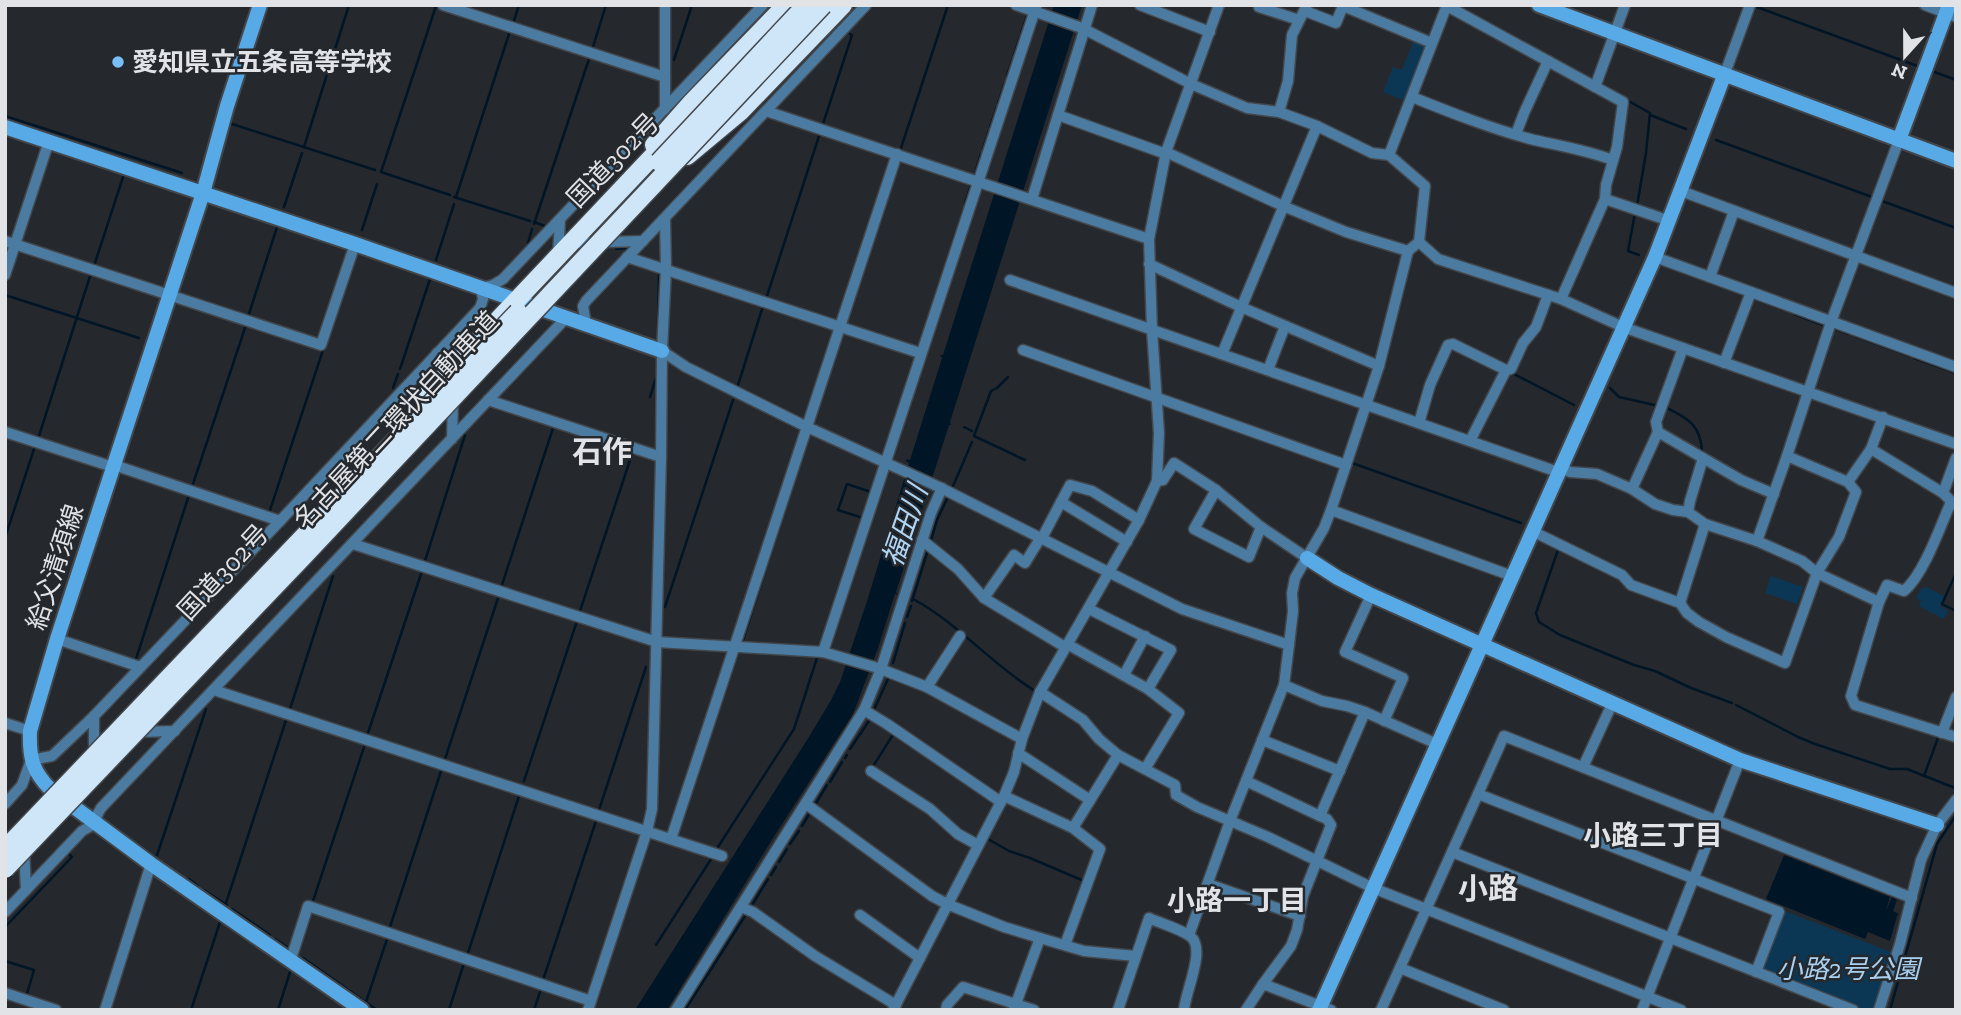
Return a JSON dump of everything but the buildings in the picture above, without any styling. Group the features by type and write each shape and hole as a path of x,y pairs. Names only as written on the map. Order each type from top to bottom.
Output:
{"highway":[{"path":"595,217 692,102 786,5"},
{"name":"国道302号","path":"5,838 796,5"},
{"name":"名古屋第二環状自動車道","path":"5,849 515,315 806,5"},
{"name":"名古屋第二環状自動車道","path":"5,869 331,528 823,5"},
{"path":"624,187 684,158 700,147 741,111 843,5"}],"street":[{"name":"給父清須線","path":"31,760 30,731 57,639 203,193 227,106 260,5"},
{"path":"443,5 665,77"},
{"path":"665,5 665,109"},
{"path":"481,288 503,279 763,5"},
{"path":"586,325 583,306 866,5"},
{"path":"1016,5 1035,8 1083,29 1191,84 1247,108 1279,112 1317,126 1372,153 1389,155 1424,186 1419,242 1408,251 1379,366 1324,528 1295,578 1284,685 1230,821 1189,935"},
{"path":"1030,198 1092,5"},
{"path":"1140,5 1210,32"},
{"path":"741,907 753,912 895,1007 1003,799 1040,692 1127,542 1157,481 1159,433 1149,239 1166,153 1219,5"},
{"path":"1259,5 1304,12 1336,23 1343,6 1432,43"},
{"path":"1389,155 1447,5 1623,102 1617,147 1606,185 1605,199 1561,299"},
{"path":"1539,5 1956,161"},
{"path":"1595,87 1625,5"},
{"path":"1263,984 1323,1008 1373,888 1655,257 1750,5"},
{"path":"1757,541 1831,322 1950,12 1925,5"},
{"path":"823,652 1035,8"},
{"path":"1279,112 1288,81 1292,35 1304,12"},
{"path":"1516,134 1548,61"},
{"path":"1412,97 1470,120 1534,139 1586,150 1613,160"},
{"path":"766,111 1149,239"},
{"path":"1058,115 1166,153 1346,232 1408,251"},
{"path":"1222,354 1317,126"},
{"path":"5,127 355,244 662,351 686,367 807,427 939,487 1182,609 1289,645"},
{"path":"5,275 10,243 49,141"},
{"path":"671,839 897,153"},
{"path":"1681,191 1956,293"},
{"path":"1605,199 1670,220"},
{"path":"1710,277 1734,211"},
{"path":"291,959 308,906 590,1005 652,809 662,457 665,219"},
{"path":"560,220 564,250 643,241"},
{"path":"1419,242 1438,259 1561,299 1623,327 1956,444"},
{"path":"10,243 321,345 355,244"},
{"path":"627,257 920,353"},
{"path":"1655,257 1956,367"},
{"path":"1150,264 1241,307 1379,366"},
{"path":"1010,280 1471,441 1559,470 1597,474 1632,489 1655,504 1688,512 1706,524 1757,541 1802,561 1817,573 1879,602"},
{"path":"31,760 52,756 94,716 280,521 480,308 483,299 481,288"},
{"path":"1724,363 1751,292"},
{"path":"1419,423 1430,385 1448,345 1453,344 1506,370 1511,369 1523,343 1536,327 1548,295"},
{"path":"96,823 101,808 566,318"},
{"path":"1268,370 1285,326"},
{"path":"1632,489 1658,432 1656,422 1684,348"},
{"path":"1023,350 1346,465"},
{"path":"437,353 467,352"},
{"path":"452,439 453,367"},
{"path":"1471,441 1506,370"},
{"path":"488,400 662,457"},
{"path":"1848,482 1871,449 1883,417"},
{"path":"5,432 280,521"},
{"path":"1658,432 1741,481 1774,494"},
{"path":"1871,449 1943,494 1953,504 1912,585 1904,591 1887,585 1879,602 1851,696 1855,705 1956,737"},
{"path":"1532,531 1622,575 1631,585 1680,603 1687,613 1708,627 1784,663 1817,573 1839,537 1856,492 1848,482 1787,456"},
{"path":"1688,512 1703,457"},
{"path":"1943,494 1956,458"},
{"path":"1157,481 1163,480 1174,463 1307,558 1338,578 1371,594 1740,760 1937,825"},
{"path":"984,598 1014,555 1025,563 1070,485 1093,491 1139,520"},
{"path":"676,1010 864,710 939,487"},
{"path":"1216,491 1194,529 1249,557 1261,527"},
{"path":"1061,502 1127,542"},
{"path":"1331,510 1512,576"},
{"path":"1680,603 1706,524"},
{"path":"922,540 958,569 984,598 1148,689 1179,712 1145,769"},
{"path":"353,544 657,642 841,655 927,687 1022,740"},
{"path":"1371,594 1345,652 1403,678 1384,722"},
{"path":"1089,609 1171,650 1148,689"},
{"path":"1124,675 1144,635"},
{"path":"927,687 960,636"},
{"path":"57,639 140,667"},
{"path":"1284,685 1322,701 1365,712 1437,744"},
{"path":"214,690 722,856"},
{"path":"1040,692 1083,720 1099,739 1118,755 1175,785 1176,795 1197,807 1318,860 1373,888 1682,1010"},
{"path":"1942,733 1956,696"},
{"path":"1583,767 1612,702"},
{"path":"864,710 1003,799 1073,828 1100,849 1065,945"},
{"path":"1320,816 1365,712"},
{"path":"94,716 100,738 175,731"},
{"path":"5,723 30,731"},
{"path":"1381,1010 1504,736 1912,898"},
{"path":"1262,740 1340,771"},
{"path":"1018,753 1090,800"},
{"path":"1073,828 1118,755"},
{"path":"31,760 40,779 51,790 151,864 362,1010"},
{"path":"5,804 22,785 31,760"},
{"path":"1642,1010 1740,760"},
{"path":"871,771 930,809 958,834 978,845"},
{"path":"1246,780 1327,819 1331,825 1303,896 1291,946 1246,1010"},
{"path":"1478,794 1780,912 1756,972"},
{"path":"1879,1010 1900,944 1921,860 1937,825 1952,813 1956,800"},
{"path":"806,804 932,896 947,904 1004,927 1084,951 1135,956"},
{"path":"23,819 26,890"},
{"path":"5,912 82,831 96,823"},
{"path":"1452,852 1853,1010"},
{"path":"105,1010 151,864"},
{"path":"1208,884 1300,916"},
{"path":"860,915 920,958"},
{"path":"1118,1010 1149,918 1189,935 1195,941 1197,952 1184,1010"},
{"path":"1014,1007 1040,938"},
{"path":"1400,968 1504,1010"},
{"path":"946,1010 963,987 1014,1007 1034,1010"},
{"path":"5,993 56,1010"}],"green space":[{"path":"1414,40 1427,45 1405,101 1383,92 1393,67 1402,70"},
{"path":"1771,576 1803,587 1797,604 1765,593"},
{"path":"1926,587 1944,596 1940,606 1948,611 1944,619 1919,606 1921,601 1916,598 1921,589"},
{"name":"小路2号公園","path":"1785,911 1891,952 1873,1010 1864,1010 1765,971 1763,967"}],"water":[{"name":"福田川","path":"1054,5 1082,5 896,592 898,595 895,594 853,714 667,1010 635,1010 807,740 840,682 909,463 906,459 910,460 942,358 940,355 943,355"},
{"path":"1784,855 1890,897 1886,911 1892,897 1897,900 1893,911 1899,914 1890,941 1868,932 1865,939 1766,899"}],"waterway":[{"path":"304,147 349,5"},
{"path":"513,24 519,5"},
{"path":"592,50 606,5"},
{"path":"674,60 692,5"},
{"path":"900,151 948,5"},
{"path":"436,6 381,172 450,195"},
{"path":"1754,6 1920,67"},
{"path":"1021,33 1027,16"},
{"path":"639,237 846,19"},
{"path":"456,197 510,31"},
{"path":"822,127 852,35 850,34"},
{"path":"1014,55 1020,37"},
{"path":"534,224 590,56"},
{"path":"1007,75 1013,59"},
{"path":"1932,71 1956,80"},
{"path":"998,103 1005,83"},
{"path":"1625,99 1650,113 1637,206"},
{"path":"990,127 997,107"},
{"path":"1650,115 1686,129"},
{"path":"5,116 182,173"},
{"path":"230,120 229,123 375,170"},
{"path":"983,149 989,131"},
{"path":"766,299 820,133"},
{"path":"1716,140 1872,197"},
{"path":"284,207 302,153"},
{"path":"975,173 981,154"},
{"path":"94,266 123,177"},
{"path":"362,230 377,184"},
{"path":"965,203 971,185"},
{"path":"454,197 530,221"},
{"path":"1882,201 1956,228"},
{"path":"436,260 454,204"},
{"path":"958,227 964,209"},
{"path":"1635,213 1628,251 1639,255"},
{"path":"534,222 545,226"},
{"path":"248,317 277,227"},
{"path":"528,243 532,229"},
{"path":"943,274 956,232"},
{"path":"616,249 629,248"},
{"path":"603,276 629,248"},
{"path":"658,329 659,271"},
{"path":"38,439 91,273"},
{"path":"400,369 430,279"},
{"path":"935,297 941,280"},
{"path":"5,295 139,338"},
{"path":"1752,298 1782,309"},
{"path":"738,385 763,306"},
{"path":"1794,314 1823,325"},
{"path":"192,487 246,325"},
{"path":"1836,329 1849,334"},
{"path":"1855,336 1910,356"},
{"path":"457,425 541,337"},
{"path":"269,513 323,350"},
{"path":"1914,358 1956,373"},
{"path":"1512,373 1574,405"},
{"path":"393,388 398,374"},
{"path":"1008,377 991,391 974,436 1025,460"},
{"path":"650,397 656,378"},
{"path":"1610,388 1619,397 1659,406"},
{"path":"665,607 733,400"},
{"path":"1665,407 1696,428 1702,452"},
{"path":"501,588 554,425"},
{"path":"964,427 972,431"},
{"path":"260,634 448,435"},
{"path":"424,564 465,435"},
{"path":"953,486 972,442"},
{"path":"5,538 35,446"},
{"path":"579,614 633,451"},
{"path":"744,643 800,462"},
{"path":"1352,463 1521,523"},
{"path":"863,518 838,510 847,484 871,492 872,490"},
{"path":"135,662 189,495"},
{"name":"福田川","path":"931,541 947,499"},
{"path":"1559,547 1536,613 1539,622 1560,635 1732,703"},
{"name":"福田川","path":"912,601 928,550"},
{"path":"367,736 422,571"},
{"path":"1956,573 1942,604 1956,611"},
{"path":"289,712 333,576"},
{"path":"444,762 499,595"},
{"path":"913,599 945,620 1035,691"},
{"path":"907,617 911,606"},
{"path":"524,781 577,621"},
{"path":"893,663 905,623"},
{"path":"714,723 739,650"},
{"path":"716,850 794,729 817,658"},
{"path":"598,813 646,667"},
{"path":"873,712 888,679"},
{"path":"1736,705 1815,744 1890,769 1907,769 1955,788"},
{"path":"157,855 206,709"},
{"path":"225,906 287,717"},
{"path":"850,749 871,718"},
{"path":"872,768 894,733"},
{"path":"1924,776 1939,735"},
{"path":"312,904 365,744"},
{"path":"830,782 842,762"},
{"path":"389,930 442,768"},
{"path":"815,805 827,785"},
{"path":"467,956 520,793"},
{"path":"802,826 811,811"},
{"path":"1890,1010 1937,844 1956,815"},
{"path":"543,980 597,818"},
{"path":"790,844 799,831"},
{"path":"988,839 1009,851 1084,881"},
{"path":"779,862 787,849"},
{"path":"5,927 72,857 70,855"},
{"path":"656,945 713,856"},
{"path":"771,875 776,867"},
{"path":"189,879 198,886"},
{"path":"751,907 768,879"},
{"path":"204,890 227,905"},
{"path":"232,909 270,935"},
{"path":"685,1010 747,913"},
{"path":"191,1010 220,922"},
{"path":"366,1002 388,936"},
{"path":"275,939 290,949"},
{"path":"303,958 377,1010"},
{"path":"5,961 34,970 26,997"},
{"path":"449,1010 464,963"},
{"path":"278,1010 290,972"},
{"path":"534,1010 542,986"}],"place":[{"name":"愛知県立五条高等学校","path":"118,62"}],"district":[{"name":"石作","path":"602,452"},
{"name":"小路三丁目","path":"1653,835"},
{"name":"小路","path":"1488,889"},
{"name":"小路一丁目","path":"1237,900"}]}
